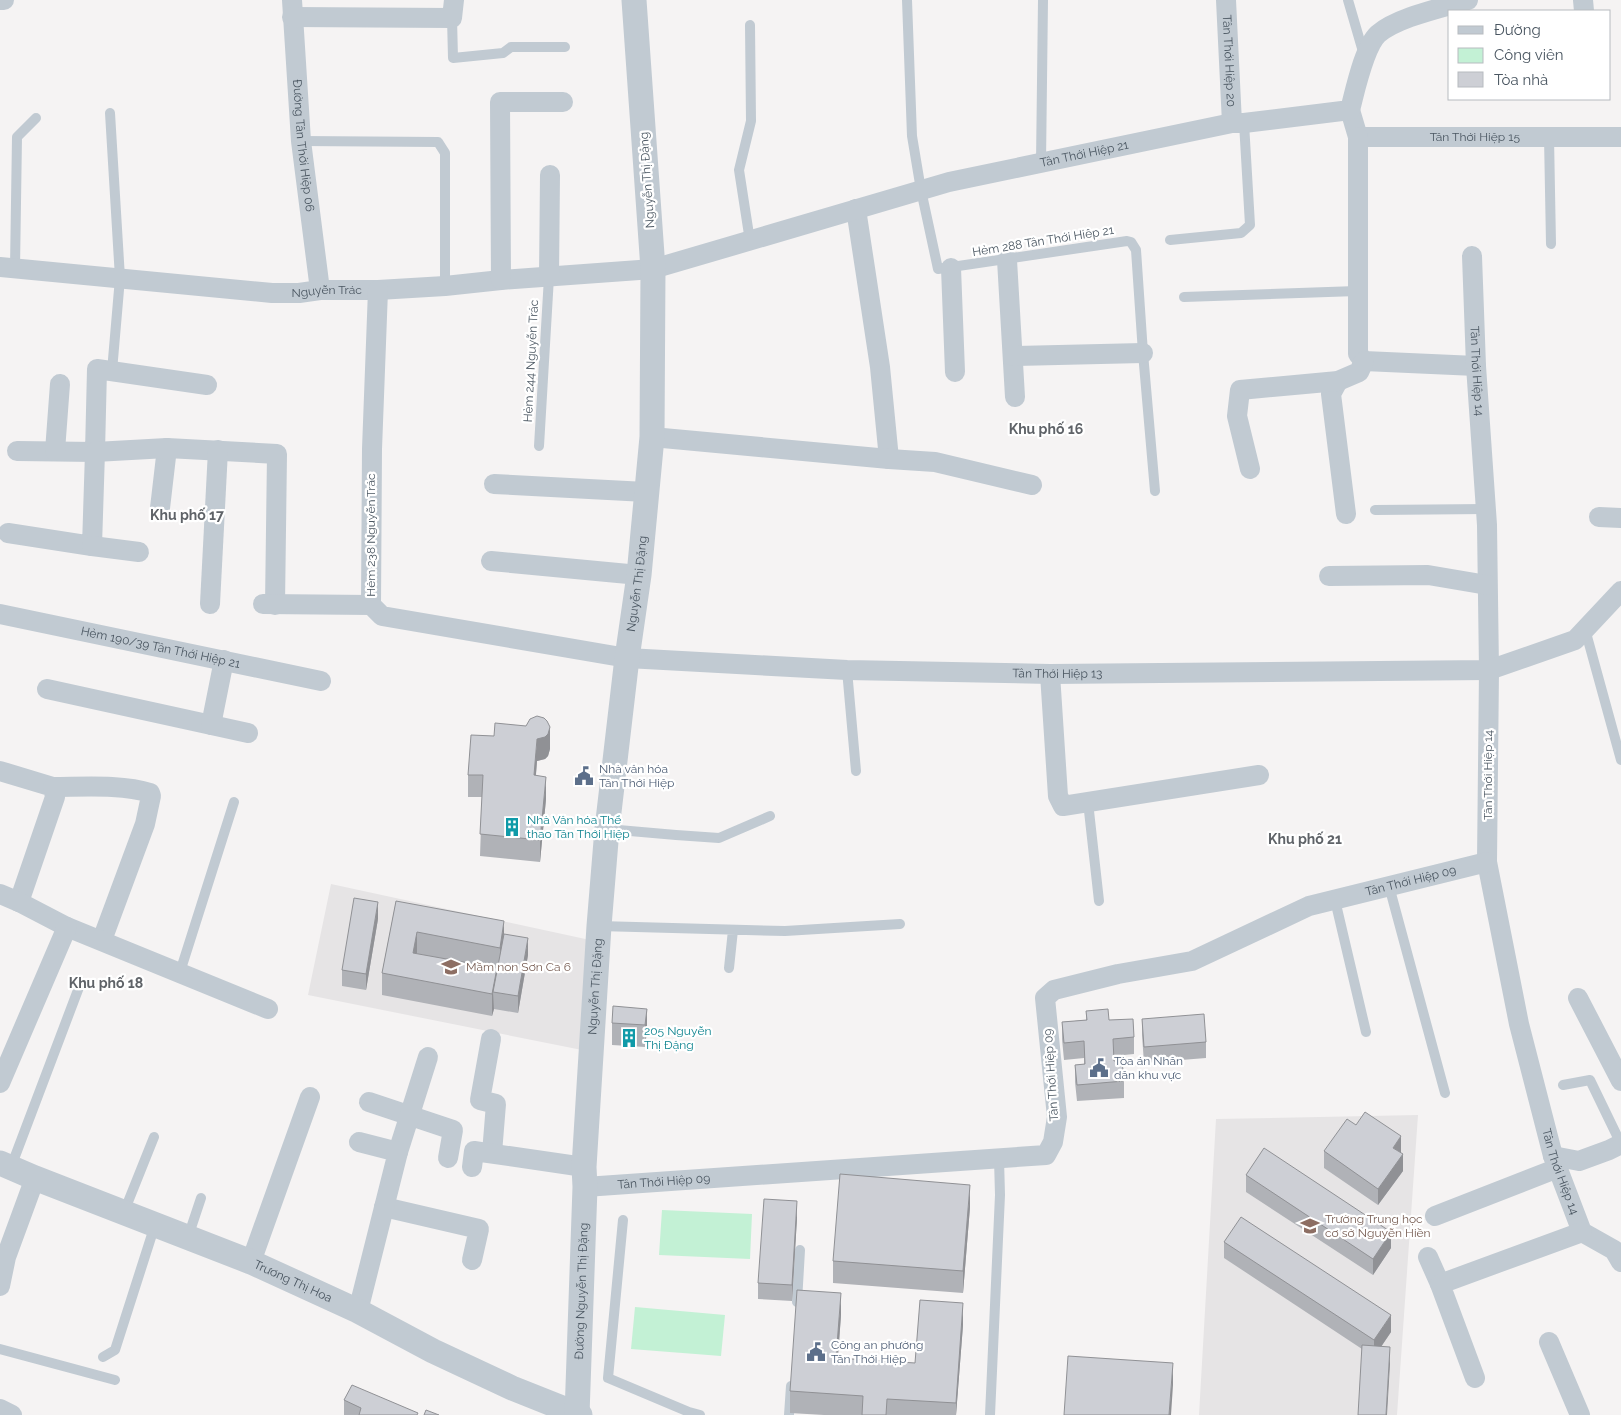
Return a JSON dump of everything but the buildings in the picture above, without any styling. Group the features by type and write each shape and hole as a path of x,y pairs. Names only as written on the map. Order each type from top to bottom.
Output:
{"street":[{"name":"Nguyễn Thị Đặng","path":"584,1177 599,926 607,829 627,658 639,575 652,437 653,269 634,0"},
{"name":"Tân Thới Hiệp 20","path":"1226,0 1238,123"},
{"path":"1468,0 1404,20 1377,35 1365,56 1350,110 1358,137 1358,354 1364,361 1476,366"},
{"path":"292,9 453,9"},
{"name":"Đường Tân Thời Hiệp 06","path":"292,9 301,142 320,290"},
{"path":"501,280 500,102 563,102"},
{"name":"Tân Thới Hiệp 21","path":"653,269 949,182 1238,123 1350,110"},
{"name":"Tân Thới Hiệp 15","path":"1358,137 1621,137"},
{"path":"549,277 550,174"},
{"path":"856,209 880,367 889,460"},
{"name":"Tân Thới Hiệp 14","path":"1472,256 1476,366 1486,509 1488,585 1487,862 1519,1024 1555,1162 1582,1232 1614,1250 1621,1262"},
{"path":"1006,260 1015,397"},
{"name":"Nguyễn Trác","path":"7,267 299,294 320,290 378,290 445,286 653,269"},
{"path":"951,268 955,372"},
{"name":"Hẻm 238 Nguyễn Trác","path":"378,290 372,449 371,605 382,616 627,658"},
{"path":"1013,356 1143,353"},
{"path":"1250,469 1237,416 1240,390 1338,381 1359,372 1364,361"},
{"path":"92,546 97,369 207,386"},
{"path":"1338,381 1331,394 1346,514"},
{"path":"55,451 60,384"},
{"path":"652,437 889,460 935,462 1032,485"},
{"path":"17,451 94,452 167,448 276,454 269,605 371,605"},
{"path":"160,508 167,448"},
{"path":"210,604 218,450"},
{"path":"494,484 646,492"},
{"path":"1599,517 1621,518"},
{"path":"8,533 139,552"},
{"path":"491,561 639,575"},
{"path":"1329,576 1428,575 1488,585"},
{"name":"Tân Thới Hiệp 13","path":"627,658 847,670 1050,674 1489,670 1575,640 1621,591"},
{"name":"Hẻm 190/39 Tân Thới Hiệp 21","path":"0,614 321,681"},
{"path":"211,725 224,660"},
{"path":"1050,674 1058,796 1063,806 1258,776"},
{"path":"47,689 248,733"},
{"path":"0,771 53,787 126,788 150,793 145,824 102,940"},
{"path":"19,902 55,797 53,787"},
{"name":"Tân Thới Hiệp 09","path":"492,1153 584,1177 1046,1156 1053,1142 1057,1117 1045,998 1054,990 1118,974 1192,961 1308,906 1487,862"},
{"path":"0,894 67,927 268,1008"},
{"path":"0,1083 67,927"},
{"path":"1578,998 1621,1081"},
{"path":"472,1167 474,1151 492,1153 496,1104 480,1100 491,1039"},
{"path":"358,1311 398,1152 428,1057"},
{"path":"251,1262 310,1097"},
{"path":"369,1102 453,1130 448,1158"},
{"path":"359,1142 398,1152"},
{"path":"1434,1216 1555,1162 1579,1161 1621,1144"},
{"name":"Trương Thị Hoa","path":"5,1165 251,1262 358,1311 433,1351 512,1388 578,1415"},
{"name":"Đường Nguyễn Thị Đặng","path":"578,1415 584,1177"},
{"path":"0,1286 6,1257 35,1178"},
{"path":"384,1207 480,1229 472,1260"},
{"path":"1440,1284 1582,1232"},
{"path":"1428,1257 1475,1378"},
{"path":"1549,1342 1580,1415"},
{"path":"0,1409 12,1415"}],"lane":[{"path":"907,0 912,136 921,190 938,269 951,268"},
{"path":"1040,163 1043,0"},
{"path":"1348,0 1365,56"},
{"path":"453,9 453,58 503,53 511,47 565,47"},
{"path":"750,26 751,121 739,170 750,241"},
{"path":"110,113 120,278 112,371"},
{"path":"7,267 17,137 36,118"},
{"path":"1170,240 1241,233 1250,225 1238,123"},
{"path":"1549,137 1550,244"},
{"path":"301,142 438,142 445,152 445,286"},
{"name":"Hẻm 288 Tân Thới Hiêp 21","path":"951,268 1127,241 1131,242 1136,250 1155,491"},
{"name":"Hẻm 244 Nguyễn Trác","path":"539,446 549,277"},
{"path":"1184,297 1357,291"},
{"path":"1375,510 1486,509"},
{"path":"1585,629 1621,760"},
{"path":"847,670 856,771"},
{"path":"180,972 234,802"},
{"path":"1088,802 1099,901"},
{"path":"607,829 719,838 770,816"},
{"path":"1389,886 1445,1093"},
{"path":"1335,900 1366,1032"},
{"path":"599,926 785,932 900,924"},
{"path":"729,968 733,930"},
{"path":"5,1165 81,982"},
{"path":"1563,1085 1590,1080 1621,1144"},
{"path":"123,1212 154,1137"},
{"path":"990,1415 1000,1195 999,1159"},
{"path":"188,1238 201,1198"},
{"path":"623,1220 608,1378 700,1415"},
{"path":"103,1357 115,1350 155,1225"},
{"path":"796,1308 800,1250"},
{"path":"0,1348 115,1380"},
{"path":"789,1415 792,1376"}],"shaded area":[{"name":"Mầm non Sơn Ca 6","path":"331,884 590,940 582,1050 308,995"},
{"name":"Trường Trung học cơ sở Nguyễn Hiền","path":"1418,1115 1397,1415 1199,1415 1216,1119"}],"green space":[{"path":"662,1210 752,1214 750,1259 659,1255"},
{"path":"635,1307 725,1315 721,1356 631,1349"}],"place":[{"name":"Nhà văn hóa Tân Thới Hiệp","path":"584,776"},
{"name":"Nhà Văn hóa Thể thao Tân Thới Hiệp","path":"512,827"},
{"name":"Mầm non Sơn Ca 6","path":"451,967"},
{"name":"205 Nguyễn Thị Đặng","path":"629,1038"},
{"name":"Tòa án Nhân dân khu vực","path":"1099,1068"},
{"name":"Trường Trung học cơ sở Nguyễn Hiền","path":"1310,1226"},
{"name":"Công an phường Tân Thới Hiệp","path":"816,1352"}],"district":[{"name":"Khu phố 16","path":"1046,429"},
{"name":"Khu phố 17","path":"187,515"},
{"name":"Khu phố 21","path":"1305,839"},
{"name":"Khu phố 18","path":"106,983"}]}
